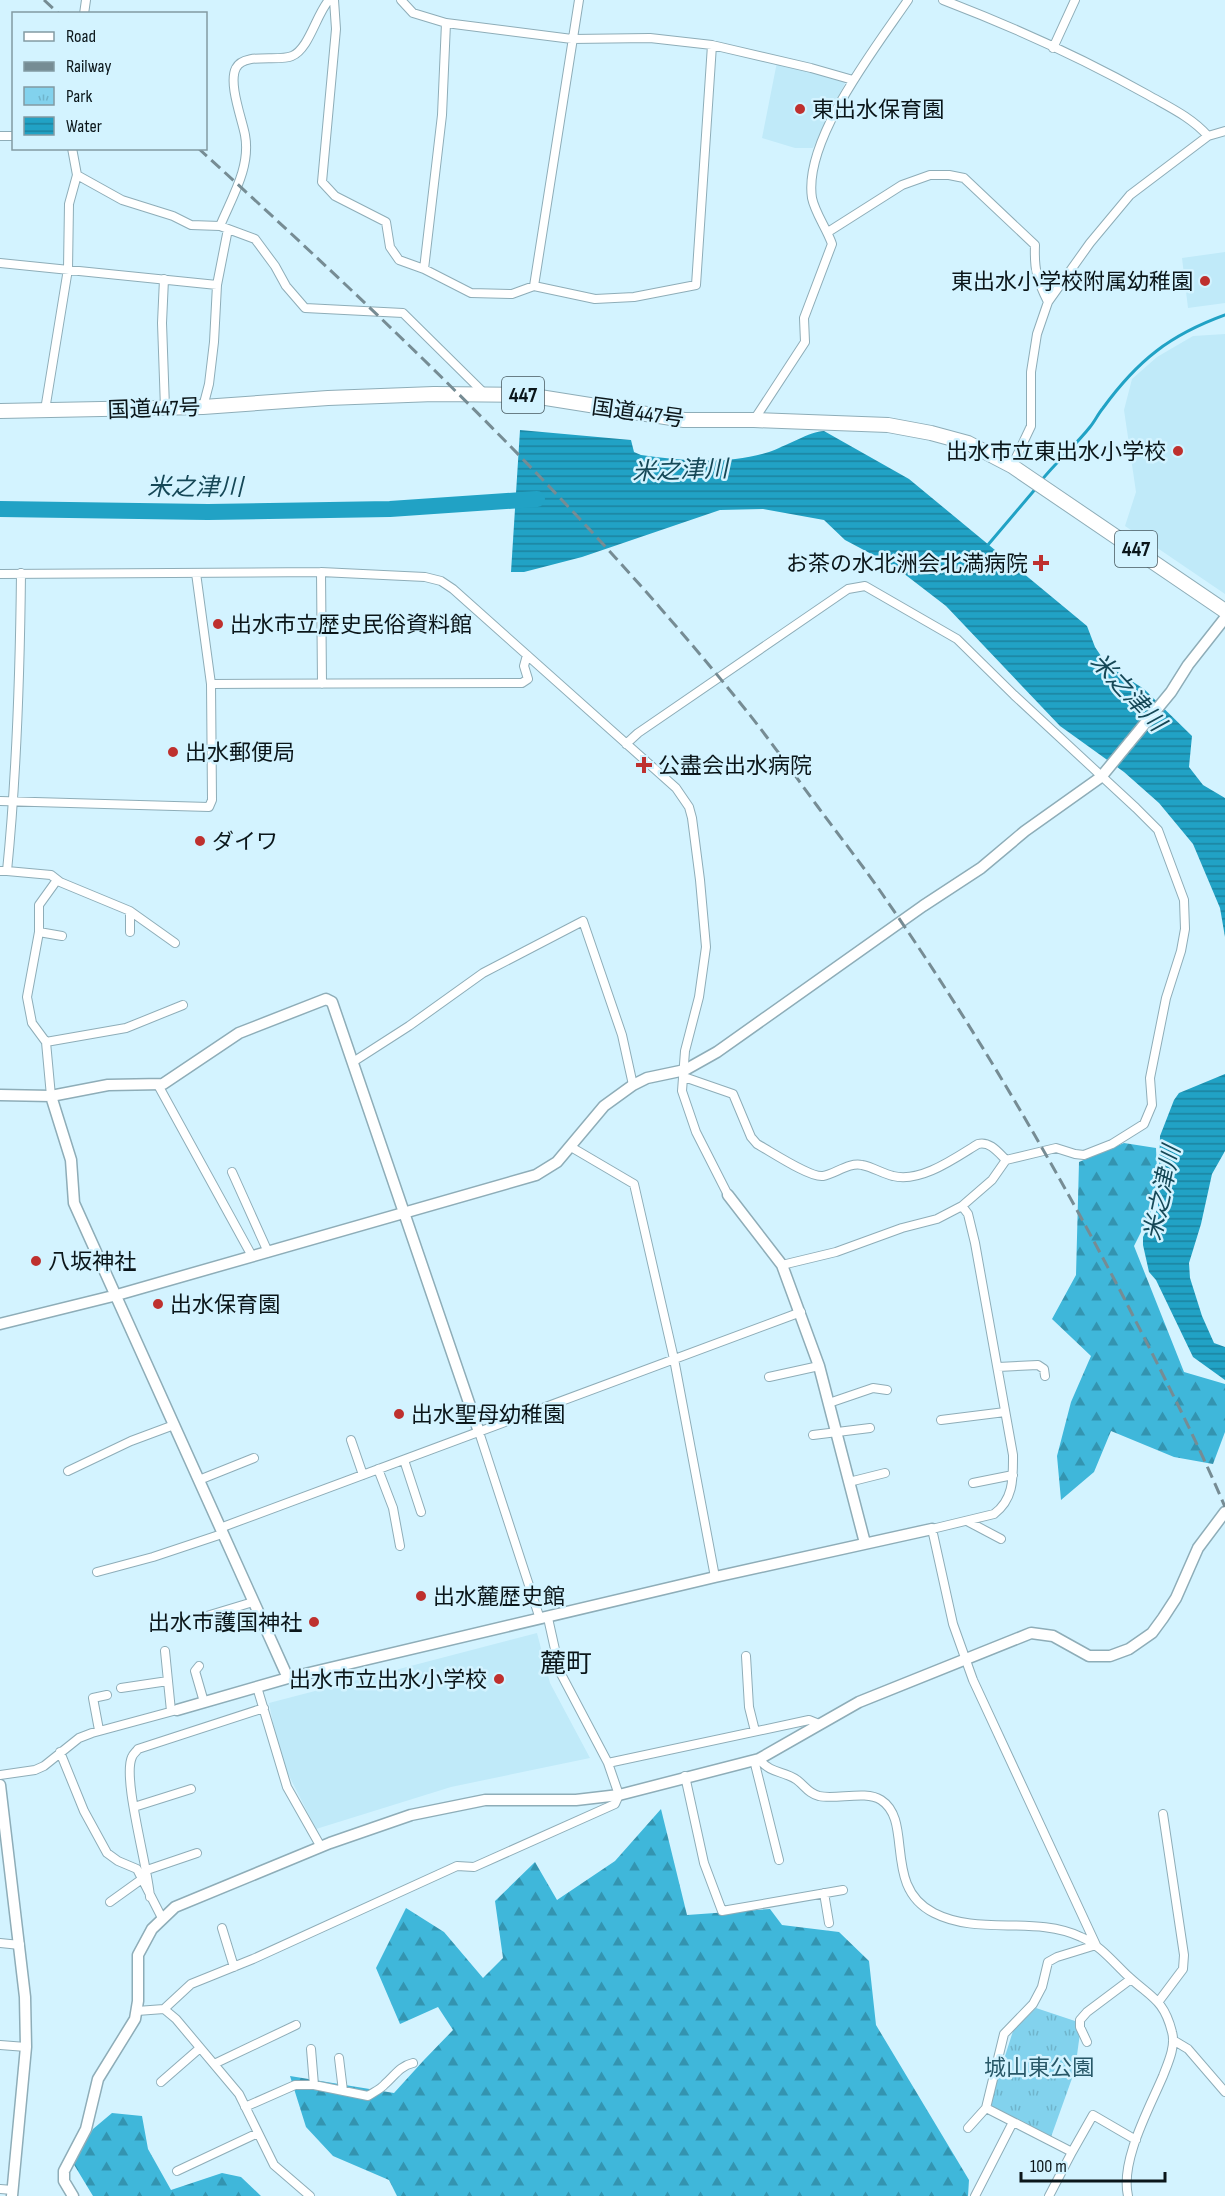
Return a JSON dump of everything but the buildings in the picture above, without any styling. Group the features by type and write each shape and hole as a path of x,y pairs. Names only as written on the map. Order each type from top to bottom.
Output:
{"highway":[{"name":"国道447号","path":"0,411 203,407 328,398 435,394 527,395 684,420 888,425 968,443 1012,466 1225,611"}],"street":[{"path":"203,407 209,384 224,228 247,161 246,137 233,80 235,69 241,63 262,58 290,57 301,50 329,0"},
{"path":"334,0 336,29 322,182 335,196 386,222 390,247 399,260 424,269 471,293 512,294 534,286 595,299 634,297 696,285 712,45"},
{"path":"401,0 413,13 446,23 572,39 650,38 712,45 853,80"},
{"path":"534,286 579,0"},
{"path":"754,420 805,342 804,318 832,244 813,200 811,177 818,149 853,80 908,0"},
{"path":"943,0 1053,48 1130,85 1188,117 1208,136"},
{"path":"1053,48 1075,0"},
{"path":"424,269 442,115 446,23"},
{"path":"1012,466 1031,426 1031,372 1037,334 1048,302 1090,243 1130,195 1208,136 1225,131"},
{"path":"45,410 68,269 69,204 76,175 72,150"},
{"path":"76,175 122,200 173,216 190,225 224,228 255,238 286,286 305,309 403,313 486,395"},
{"path":"828,232 902,185 930,176 964,178 1035,245 1036,279 1048,302"},
{"path":"0,263 217,285"},
{"path":"164,279 162,323 165,408"},
{"path":"321,572 322,684"},
{"path":"0,574 321,572 425,577 441,581 453,589 676,788 689,807 692,818 706,946 699,997 685,1051 682,1090 696,1132 728,1195 782,1265 801,1312 819,1366 865,1543"},
{"path":"21,573 14,801 3,871 51,875 57,880 130,911 175,943"},
{"path":"0,801 209,807 212,800 211,684 196,573"},
{"path":"626,744 638,733 848,589 865,586 957,639 1158,830 1184,900 1185,929 1181,951 1166,998 1150,1078 1152,1105 1144,1124 1102,1148 1084,1155 1056,1148 1006,1160 992,1180 962,1206 937,1219 902,1228 836,1252 782,1265"},
{"path":"0,1324 117,1295 536,1175 557,1162 604,1106 633,1085 647,1078 684,1074 923,906 981,868 1024,831 1101,777 1171,692 1188,665 1225,618"},
{"path":"211,684 522,683 528,679 524,666 527,655"},
{"path":"57,880 39,905 39,932 27,997 32,1023 46,1042 51,1096 71,1160 74,1203 288,1678"},
{"path":"130,911 130,932"},
{"path":"352,1062 409,1026 483,973 583,921 622,1035 633,1085"},
{"path":"39,932 63,936"},
{"path":"0,1095 51,1096 108,1085 163,1084 238,1034 326,999 332,1002 544,1618 560,1672 608,1763 619,1795 615,1804 583,1819 474,1867 457,1866 234,1967 191,1984 164,2009 137,2011"},
{"path":"46,1042 126,1028 183,1005"},
{"path":"684,1074 733,1094 751,1137 757,1144 804,1172 817,1177 861,1164 902,1178 917,1175 940,1167 978,1144 984,1143 990,1145 1006,1160"},
{"path":"158,1085 252,1256"},
{"path":"571,1147 634,1184 674,1359 715,1577"},
{"path":"232,1172 268,1252"},
{"path":"0,1774 35,1770 44,1766 79,1738 99,1730 288,1678 994,1514 1010,1495 1013,1455 975,1243 968,1214 962,1206"},
{"path":"97,1572 153,1557 378,1469 801,1312"},
{"path":"998,1367 1038,1365 1044,1369 1045,1376"},
{"path":"769,1377 819,1366"},
{"path":"829,1403 873,1388 887,1390"},
{"path":"941,1420 1005,1412"},
{"path":"68,1471 131,1441 174,1425"},
{"path":"813,1435 870,1428"},
{"path":"351,1440 363,1475"},
{"path":"199,1480 254,1458"},
{"path":"404,1460 421,1512"},
{"path":"378,1469 393,1508 400,1546"},
{"path":"849,1482 885,1473"},
{"path":"973,1483 1013,1475"},
{"path":"73,2196 64,2181 63,2171 86,2128 98,2079 135,2019 138,1955 152,1929 175,1907 321,1847 411,1815 485,1800 576,1800 619,1795 757,1759 859,1702 1031,1633 1053,1636 1089,1656 1110,1656 1129,1649 1152,1633 1163,1618 1176,1598 1198,1548 1225,1512"},
{"path":"967,1521 1001,1539"},
{"path":"932,1529 953,1624 965,1659 1096,1945"},
{"path":"200,1618 253,1602"},
{"path":"165,1651 174,1710"},
{"path":"746,1656 749,1707 755,1731"},
{"path":"200,1666 195,1671 204,1702"},
{"path":"121,1688 168,1681"},
{"path":"257,1687 287,1787 321,1847"},
{"path":"99,1730 93,1698 107,1695"},
{"path":"150,1897 147,1870 130,1786 132,1757 138,1749 264,1708"},
{"path":"608,1763 809,1720 819,1724"},
{"path":"60,1752 84,1811 106,1853 137,1869 162,1918"},
{"path":"757,1759 766,1768 796,1779 811,1793 820,1797 873,1796 883,1800 892,1814 898,1831 903,1872 910,1893 918,1902 936,1914 958,1921 1028,1925 1080,1936 1096,1945 1131,1979 1159,2001 1165,2011 1173,2040 1168,2062 1136,2140 1125,2185 1128,2196"},
{"path":"757,1759 779,1860"},
{"path":"686,1776 704,1863 722,1911 843,1890"},
{"path":"0,1785 20,1945 25,1997 26,2047 12,2193 0,2188"},
{"path":"134,1807 191,1789"},
{"path":"1159,2001 1184,1969 1184,1955 1163,1814"},
{"path":"147,1870 197,1853"},
{"path":"110,1902 142,1879"},
{"path":"824,1893 829,1923"},
{"path":"222,1928 234,1967"},
{"path":"0,1943 20,1945"},
{"path":"968,2128 986,2108 1004,2034 1033,2004 1042,1987 1048,1962 1096,1945"},
{"path":"1088,2042 1080,2026 1080,2020 1087,2012 1131,1979"},
{"path":"164,2009 176,2019 239,2094 274,2165 310,2196"},
{"path":"214,2064 296,2025"},
{"path":"1173,2040 1188,2049 1225,2092"},
{"path":"0,2045 26,2047"},
{"path":"161,2082 200,2048"},
{"path":"311,2049 315,2085"},
{"path":"339,2058 343,2091"},
{"path":"245,2107 295,2085 315,2085 368,2096 384,2085 395,2073 413,2063"},
{"path":"986,2108 1072,2152"},
{"path":"1049,2196 1093,2115 1136,2140"},
{"path":"975,2196 1013,2122"},
{"path":"177,2171 258,2133"}],"shaded area":[{"name":"東出水保育園","path":"777,62 846,81 813,148 795,148 762,138"},
{"name":"東出水小学校附属幼稚園","path":"1225,252 1225,303 1188,308 1182,258"},
{"name":"出水市立東出水小学校","path":"1225,334 1225,594 1125,526 1136,492 1124,410 1132,379 1157,357 1193,336"},
{"path":"537,1633 550,1683 590,1758 451,1787 316,1829 280,1758 269,1703"}],"green space":[{"path":"1124,1143 1156,1148 1158,1198 1134,1246 1184,1372 1225,1384 1225,1432 1213,1464 1174,1457 1111,1431 1094,1472 1061,1500 1057,1456 1071,1402 1091,1356 1052,1319 1076,1275 1079,1162"},
{"path":"661,1809 687,1915 770,1909 782,1925 839,1932 869,1961 876,2025 969,2180 968,2196 397,2196 389,2180 333,2156 306,2127 290,2076 394,2093 453,2030 438,2007 400,2024 376,1968 406,1908 444,1932 483,1978 503,1958 495,1901 535,1862 557,1900 615,1861"},
{"name":"城山東公園","path":"1036,2008 1075,2021 1080,2033 1075,2070 1051,2137 992,2107 991,2100 1013,2031"},
{"path":"112,2113 142,2116 148,2149 171,2190 222,2173 241,2177 261,2196 93,2196 73,2163 93,2129"}],"water":[{"path":"520,430 631,440 634,452 641,455 705,461 737,459 769,452 824,431 909,479 1087,626 1095,647 1107,665 1144,689 1192,736 1189,767 1203,785 1225,798 1225,937 1220,908 1193,844 1159,803 1124,772 1060,726 946,606 894,566 845,540 824,520 763,509 720,510 582,557 524,572 511,572"},
{"path":"1225,1074 1225,1151 1212,1174 1201,1224 1189,1263 1190,1278 1202,1316 1214,1343 1225,1347 1225,1380 1193,1357 1156,1280 1149,1272 1143,1237 1158,1208 1160,1136 1174,1100 1179,1093"}],"waterway":[{"path":"1041,481 1092,425 1116,391 1142,363 1188,331 1225,315"},
{"path":"987,546 1037,487"},
{"name":"米之津川","path":"0,509 208,512 390,509 537,499"}],"railway":[{"path":"44,0 57,12"},
{"path":"200,150 411,347 548,485 679,629 761,729 918,946 1010,1094 1069,1195 1124,1298 1189,1428 1225,1507"}],"place":[{"name":"東出水保育園","path":"800,109"},
{"name":"東出水小学校附属幼稚園","path":"1205,281"},
{"name":"出水市立東出水小学校","path":"1178,451"},
{"name":"お茶の水北洲会北満病院","path":"1041,563"},
{"name":"出水市立歴史民俗資料館","path":"218,624"},
{"name":"出水郵便局","path":"173,752"},
{"name":"公盡会出水病院","path":"644,765"},
{"name":"ダイワ","path":"200,841"},
{"name":"八坂神社","path":"36,1261"},
{"name":"出水保育園","path":"158,1304"},
{"name":"出水聖母幼稚園","path":"399,1414"},
{"name":"出水麓歴史館","path":"421,1596"},
{"name":"出水市護国神社","path":"314,1622"},
{"name":"出水市立出水小学校","path":"499,1679"}],"district":[{"name":"麓町","path":"566,1663"}]}
